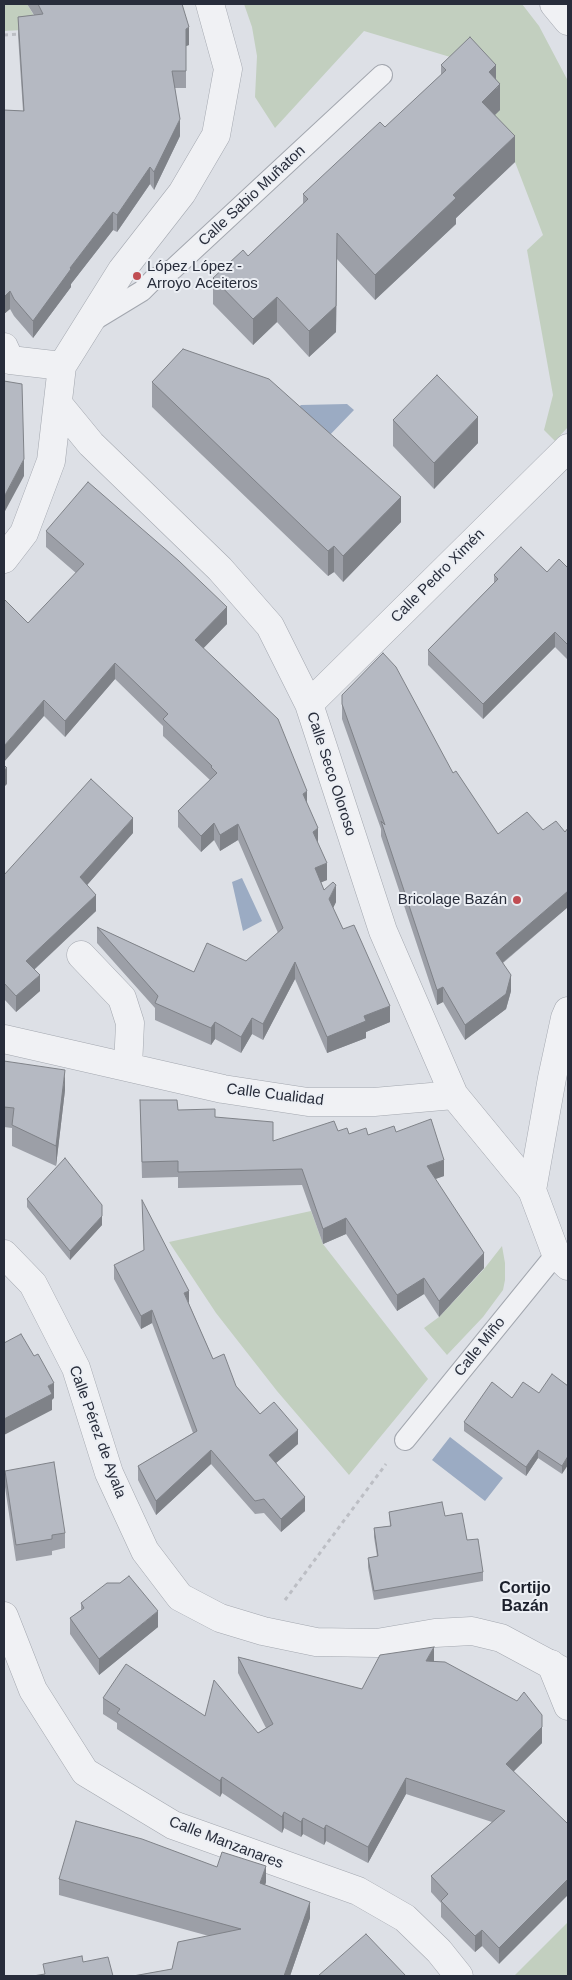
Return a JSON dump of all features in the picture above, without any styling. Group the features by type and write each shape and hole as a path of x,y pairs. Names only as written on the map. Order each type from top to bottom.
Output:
{"street":[{"path":"4,559 24,533 51,460 59,405 62,366 122,270 182,193 216,135 228,70 210,4"},
{"path":"554,4 568,21"},
{"path":"6,356 62,366"},
{"name":"Calle Seco Oloroso","path":"59,405 90,444 220,569 270,626 309,704 383,931 454,1095 532,1190"},
{"name":"Calle Pedro Ximén","path":"309,704 568,448"},
{"path":"81,955 122,998 130,1023 128,1067"},
{"path":"562,1260 532,1190 552,1078 568,1011"},
{"name":"Calle Cualidad","path":"4,1039 223,1089 308,1102 374,1102 454,1095"},
{"name":"Calle Pérez de Ayala","path":"4,1254 33,1284 76,1368 109,1473 145,1551 180,1597 220,1618 262,1631 316,1642 377,1643 435,1633 472,1630 501,1638 560,1669"},
{"name":"Calle Manzanares","path":"4,1616 33,1690 85,1772 173,1825 358,1891 405,1918 438,1951 459,1976"},
{"path":"560,1669 568,1706"}],"lane":[{"name":"Calle Sabio Muñaton","path":"89,324 142,291 153,280 173,269 382,75"},
{"name":"Calle Miño","path":"405,1440 562,1260"}],"path":[{"path":"4,35 23,34"},
{"path":"281,1605 383,1467"}],"green space":[{"path":"4,4 27,4 42,29 4,31"},
{"path":"244,4 522,4 539,26 568,81 568,427 555,441 544,430 553,395 527,250 543,235 515,162 482,127 470,63 364,31 275,128 255,97 257,56 252,27"},
{"path":"311,1211 323,1244 428,1379 349,1475 277,1391 216,1313 169,1242"},
{"path":"502,1246 505,1263 503,1290 483,1317 447,1355 424,1328 439,1317 484,1269"},
{"path":"568,1922 568,1976 514,1976"}],"water":[{"path":"347,404 354,410 325,440 294,412 301,405"},
{"path":"242,878 262,921 243,931 232,882"},
{"path":"450,1437 503,1478 485,1501 432,1460"}],"building":[{"path":"38,4 182,4 189,27 186,29 186,71 172,71 180,119 154,172 150,167 117,215 113,212 70,268 33,321 14,299 10,291 4,297 4,110 24,111 18,17 43,14"},
{"path":"470,37 496,65 489,72 500,84 482,102 515,136 453,195 456,198 375,275 337,233 336,306 309,331 277,297 253,319 213,278 243,250 248,256 308,199 303,194 380,122 385,127 446,70 441,65"},
{"path":"183,349 269,379 401,497 343,556 334,546 328,551 152,382"},
{"path":"437,375 478,417 434,463 393,420"},
{"path":"4,381 22,384 24,459 4,497"},
{"path":"88,482 179,561 227,607 195,640 278,719 307,791 303,794 318,828 313,832 327,863 315,868 324,890 333,882 336,885 329,899 343,929 354,925 390,1006 364,1016 366,1021 327,1037 295,962 263,1024 252,1018 241,1037 215,1022 211,1028 155,1003 158,996 97,927 194,972 207,943 246,961 283,928 238,824 220,835 214,823 201,836 178,811 217,773 163,719 168,714 115,663 65,721 44,700 4,746 4,599 28,623 84,564 46,531"},
{"path":"521,547 547,572 559,559 568,568 568,645 555,632 483,704 428,650 498,579 494,575"},
{"path":"383,653 396,667 453,773 456,771 498,834 527,812 543,830 556,821 565,832 568,828 568,891 496,953 511,975 506,994 465,1025 443,987 437,990 381,821 385,825 342,704 342,695"},
{"path":"91,779 133,818 80,877 96,895 26,961 40,975 16,996 4,983 4,875"},
{"path":"4,1061 65,1070 56,1146 12,1125 14,1108 4,1107"},
{"path":"140,1100 177,1100 178,1110 215,1109 215,1117 273,1122 273,1141 334,1121 338,1131 347,1128 349,1134 366,1128 368,1135 394,1126 396,1132 431,1119 444,1160 427,1166 484,1253 439,1301 424,1278 397,1295 346,1218 323,1229 302,1169 178,1172 178,1161 142,1162"},
{"path":"65,1158 102,1205 102,1216 70,1251 27,1199"},
{"path":"142,1200 189,1291 184,1293 213,1359 224,1354 236,1386 260,1414 274,1402 298,1430 269,1455 305,1497 281,1519 264,1499 255,1501 211,1450 156,1501 138,1466 197,1431 152,1310 141,1316 114,1265 144,1250"},
{"path":"21,1334 34,1356 38,1354 54,1383 48,1386 52,1394 4,1419 4,1343"},
{"path":"552,1374 568,1386 568,1456 562,1466 538,1450 526,1467 464,1422 492,1382 512,1398 523,1382 539,1393"},
{"path":"54,1462 65,1533 52,1535 52,1539 16,1545 5,1471"},
{"path":"442,1502 445,1516 462,1513 467,1540 478,1539 483,1572 374,1591 368,1558 378,1556 374,1528 391,1526 389,1512"},
{"path":"129,1576 158,1611 99,1659 70,1618 84,1608 81,1603 107,1583 120,1583"},
{"path":"434,1647 426,1661 445,1662 517,1701 524,1692 542,1715 542,1727 506,1764 568,1824 568,1879 499,1948 482,1930 475,1936 441,1901 448,1894 431,1876 505,1811 406,1778 368,1847 326,1825 324,1829 303,1818 301,1822 284,1812 282,1817 222,1777 220,1781 117,1713 120,1709 103,1698 126,1664 205,1716 214,1680 258,1733 273,1724 238,1657 362,1689 380,1655"},
{"path":"76,1821 142,1839 217,1867 222,1852 266,1866 260,1883 310,1902 284,1976 133,1976 172,1969 178,1942 241,1929 59,1879"},
{"path":"366,1934 406,1976 318,1976"},
{"path":"82,1956 83,1962 108,1957 113,1976 33,1976 45,1974 43,1964"}],"place":[{"name":"López López - Arroyo Aceiteros","path":"137,276"},
{"name":"Bricolage Bazán","path":"517,900"}],"district":[{"name":"Cortijo Bazán","path":"525,1598"}]}
